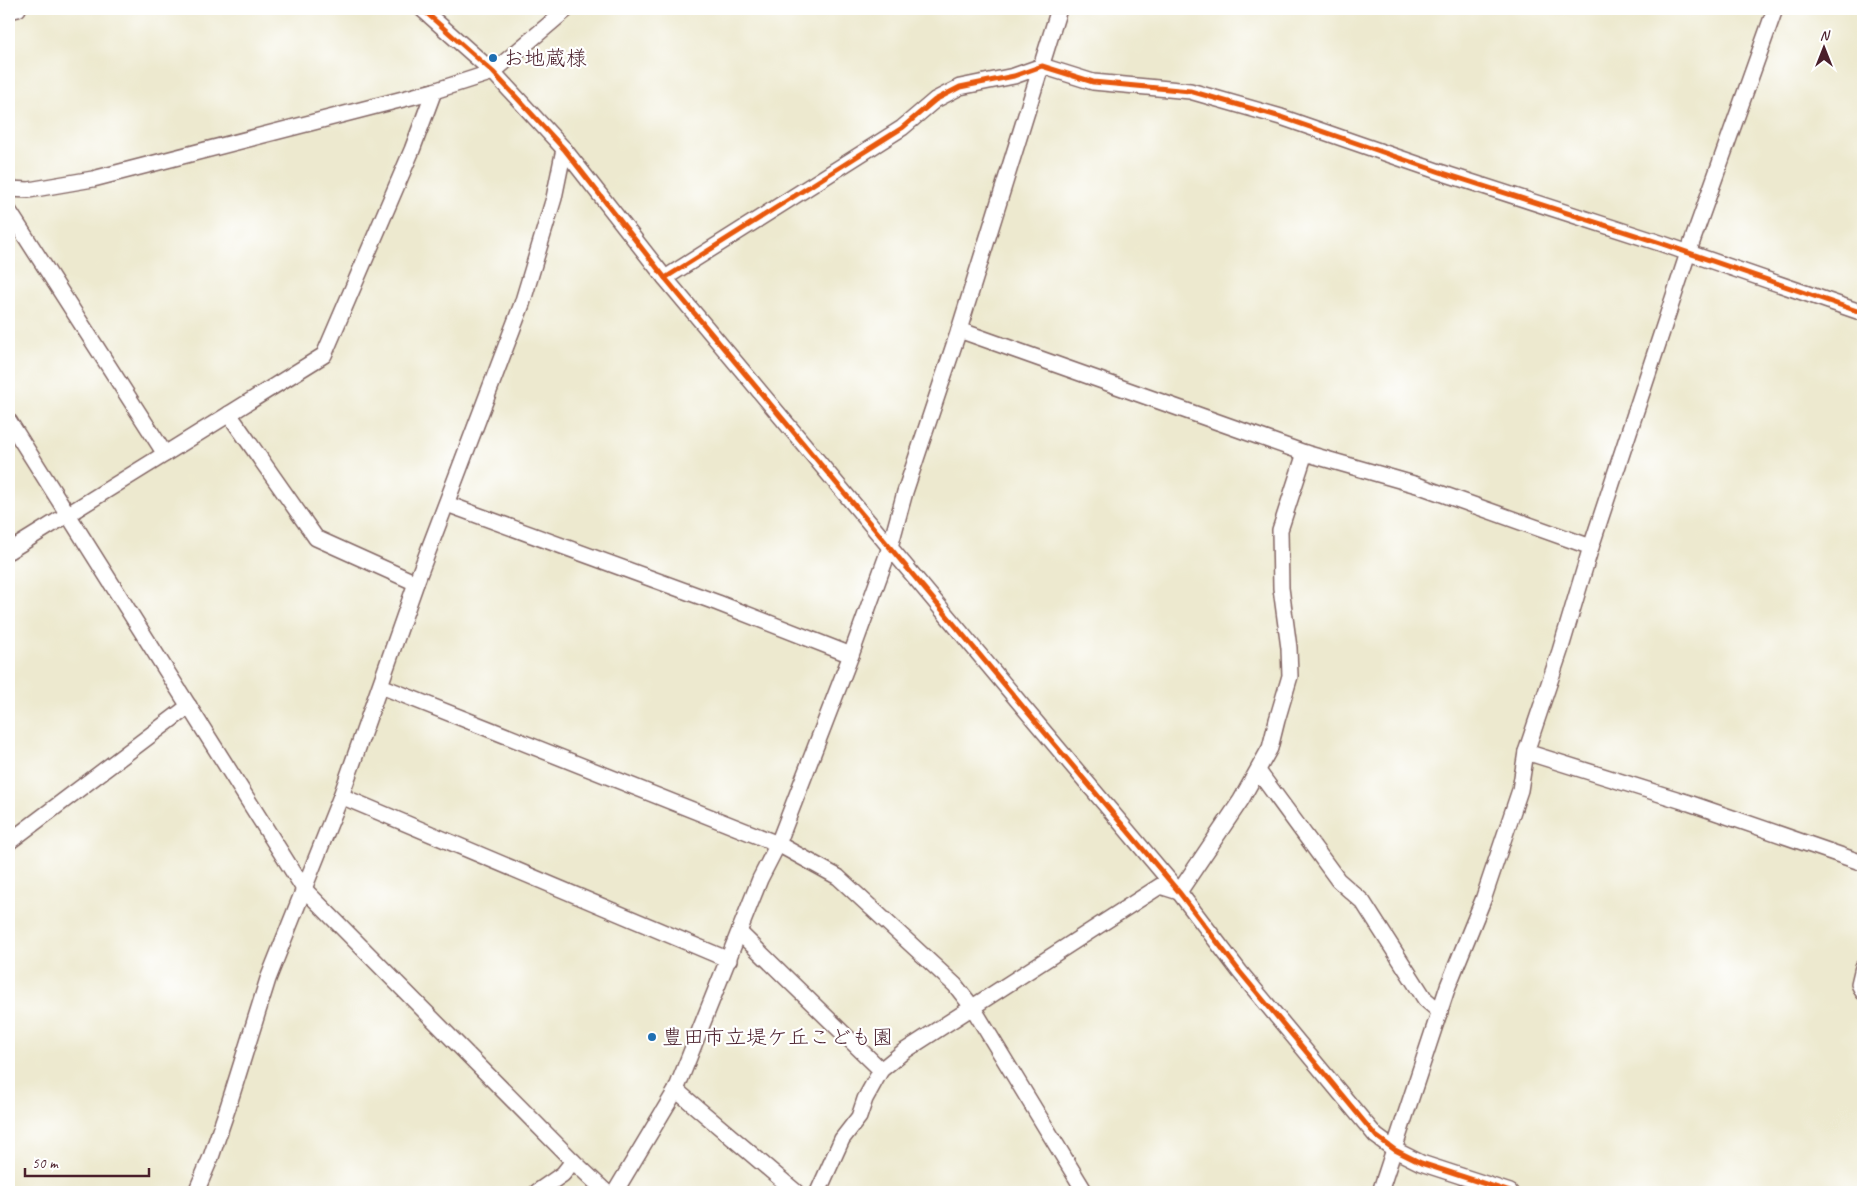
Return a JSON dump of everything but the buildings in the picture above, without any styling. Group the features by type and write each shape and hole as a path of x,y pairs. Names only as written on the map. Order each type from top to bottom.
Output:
{"street":[{"path":"9,11 18,9"},
{"path":"422,9 493,72 564,149 666,278 1179,892 1240,972 1371,1130 1395,1150 1421,1162 1510,1192"},
{"path":"9,189 29,190 93,179 434,91 493,72 567,9"},
{"path":"615,1192 676,1090 760,879 778,844 851,655 890,547 905,492 959,330 1059,9"},
{"path":"1380,1192 1448,986 1483,900 1520,790 1526,752 1560,651 1591,547 1688,253 1775,9"},
{"path":"666,278 902,128 935,100 960,87 1014,76 1042,66 1094,82 1190,90 1235,103 1863,313"},
{"path":"9,551 67,513 324,356 412,150 434,91"},
{"path":"196,1192 211,1157 228,1107 268,979 341,796 416,583 522,304 554,198 564,149"},
{"path":"9,211 165,454"},
{"path":"959,330 1305,453 1417,485 1591,547"},
{"path":"229,414 316,538 416,583"},
{"path":"9,421 304,889 606,1192"},
{"path":"1179,892 1241,800 1270,748 1290,676 1289,648 1281,588 1280,530 1305,453"},
{"path":"447,504 718,603 851,655"},
{"path":"381,686 778,844 838,877 955,985 973,1008 1085,1192"},
{"path":"9,842 189,706"},
{"path":"1526,752 1688,803 1863,863"},
{"path":"1258,771 1338,880 1363,902 1425,999 1440,1012"},
{"path":"341,796 729,960"},
{"path":"818,1192 842,1139 859,1117 865,1100 881,1070 903,1052 1160,886 1179,892"},
{"path":"740,933 881,1070"},
{"path":"1863,967 1860,984 1863,992"},
{"path":"676,1090 796,1192"},
{"path":"537,1192 563,1174 573,1161"}],"cycle path":[{"path":"422,9 493,72 564,149 665,278 1179,892 1240,972 1376,1136 1395,1150 1421,1163 1510,1192"},
{"path":"665,278 902,128 935,100 960,87 1014,76 1042,66 1093,82 1190,91 1281,117 1440,172 1660,243 1863,313"}],"place":[{"name":"お地蔵様","path":"493,58"},
{"name":"豊田市立堤ケ丘こども園","path":"652,1037"}]}
